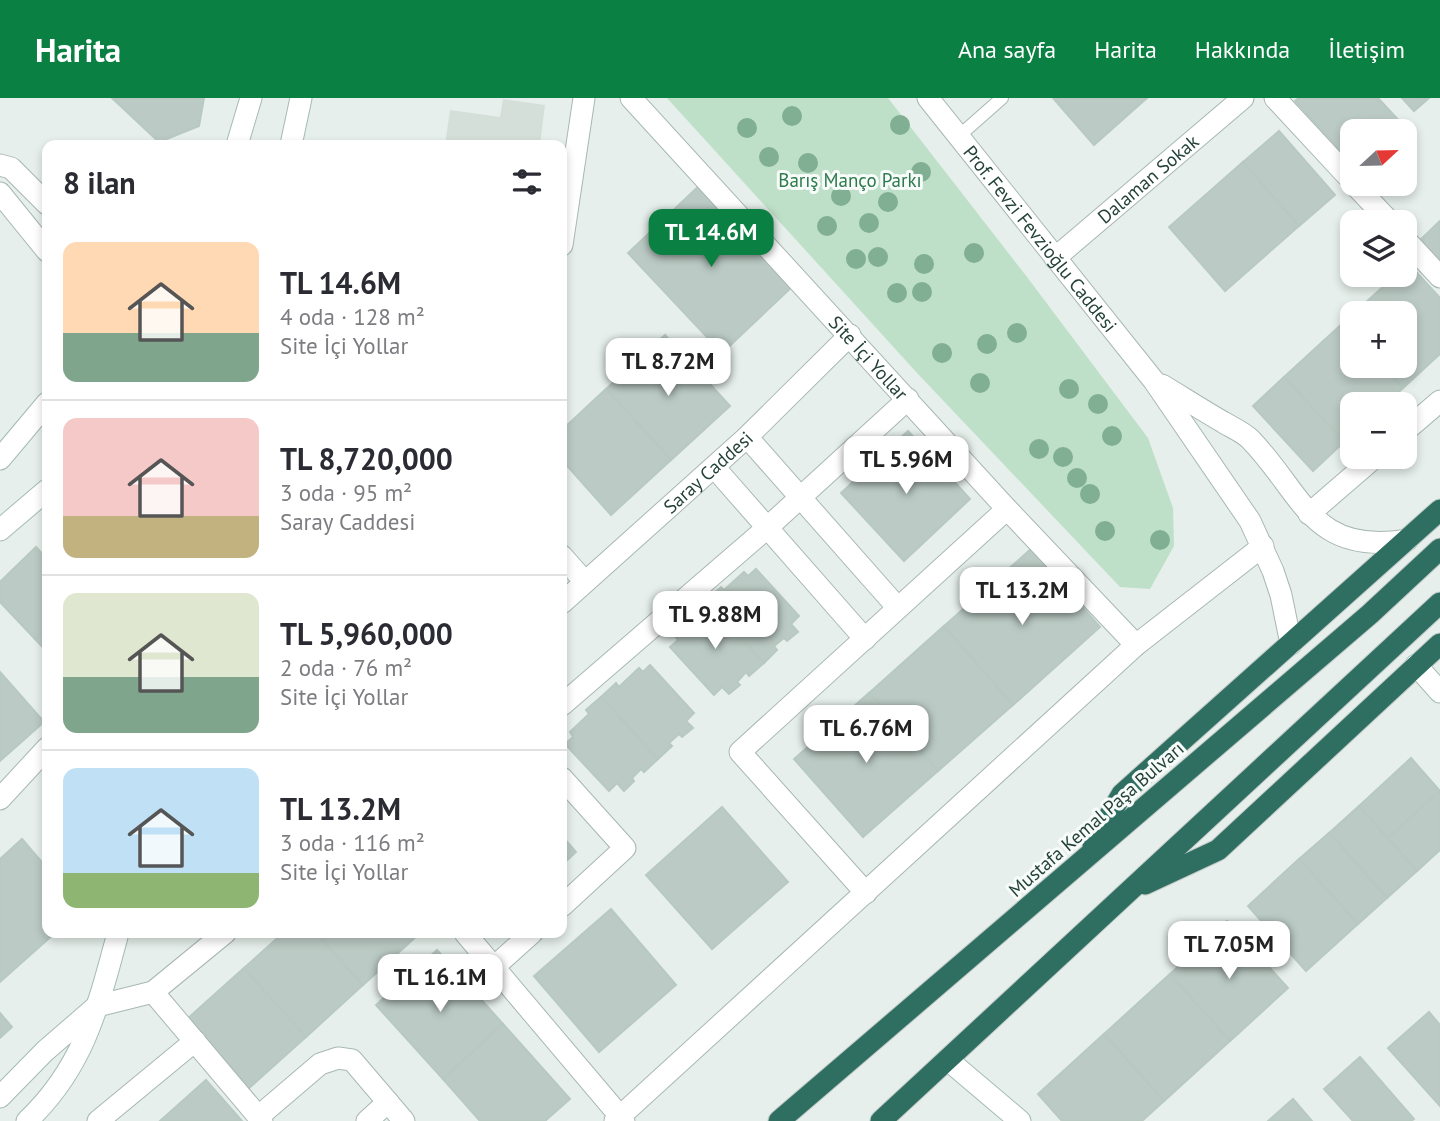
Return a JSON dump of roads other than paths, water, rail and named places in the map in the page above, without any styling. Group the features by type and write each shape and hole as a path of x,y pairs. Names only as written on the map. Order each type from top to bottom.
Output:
{"highway":[{"path":"1085,858 1122,794 1440,510"},
{"name":"Mustafa Kemal Paşa Bulvarı","path":"779,1121 1370,614 1440,549"},
{"path":"881,1121 1440,603"},
{"path":"1128,892 1218,850 1440,644"}],"street":[{"path":"238,140 251,98"},
{"path":"292,140 301,98"},
{"path":"567,212 584,98"},
{"name":"Site İçi Yollar","path":"631,98 1007,509 1136,645"},
{"name":"Prof. Fevzi Fevzioğlu Caddesi","path":"928,98 1154,381 1250,521 1263,546 1281,595 1291,643"},
{"name":"Dalaman Sokak","path":"1055,258 1242,98"},
{"path":"1275,98 1340,169"},
{"path":"0,166 11,169 42,199"},
{"path":"0,192 42,245"},
{"path":"1365,196 1379,210"},
{"path":"1417,252 1440,277"},
{"name":"Saray Caddesi","path":"567,598 747,437 850,335"},
{"path":"1154,381 1249,437 1309,514 1324,526 1352,539 1380,543 1407,540"},
{"path":"567,701 767,528 908,399"},
{"path":"1417,421 1440,401"},
{"path":"0,459 42,409"},
{"path":"747,437 898,608"},
{"path":"714,467 865,639"},
{"path":"1309,514 1361,469"},
{"path":"0,530 42,494"},
{"path":"866,893 740,752 1007,509"},
{"path":"469,938 620,1119 1136,645 1263,546"},
{"path":"567,562 585,582"},
{"path":"1416,665 1440,692"},
{"path":"0,799 42,753"},
{"path":"567,784 625,848 567,901"},
{"path":"27,1121 69,1072 90,1029 117,938"},
{"path":"0,1097 45,1051 97,1006 153,992 219,938"},
{"path":"494,967 526,938"},
{"path":"153,992 260,1119 320,1065 338,1058 352,1060 404,1121"},
{"path":"98,1121 195,1041"},
{"path":"948,1060 1020,1121"},
{"path":"367,1121 388,1102"}],"lane":[{"path":"959,136 1002,98"}],"park label":[{"name":"Barış Manço Parkı","path":"850,180"}]}
